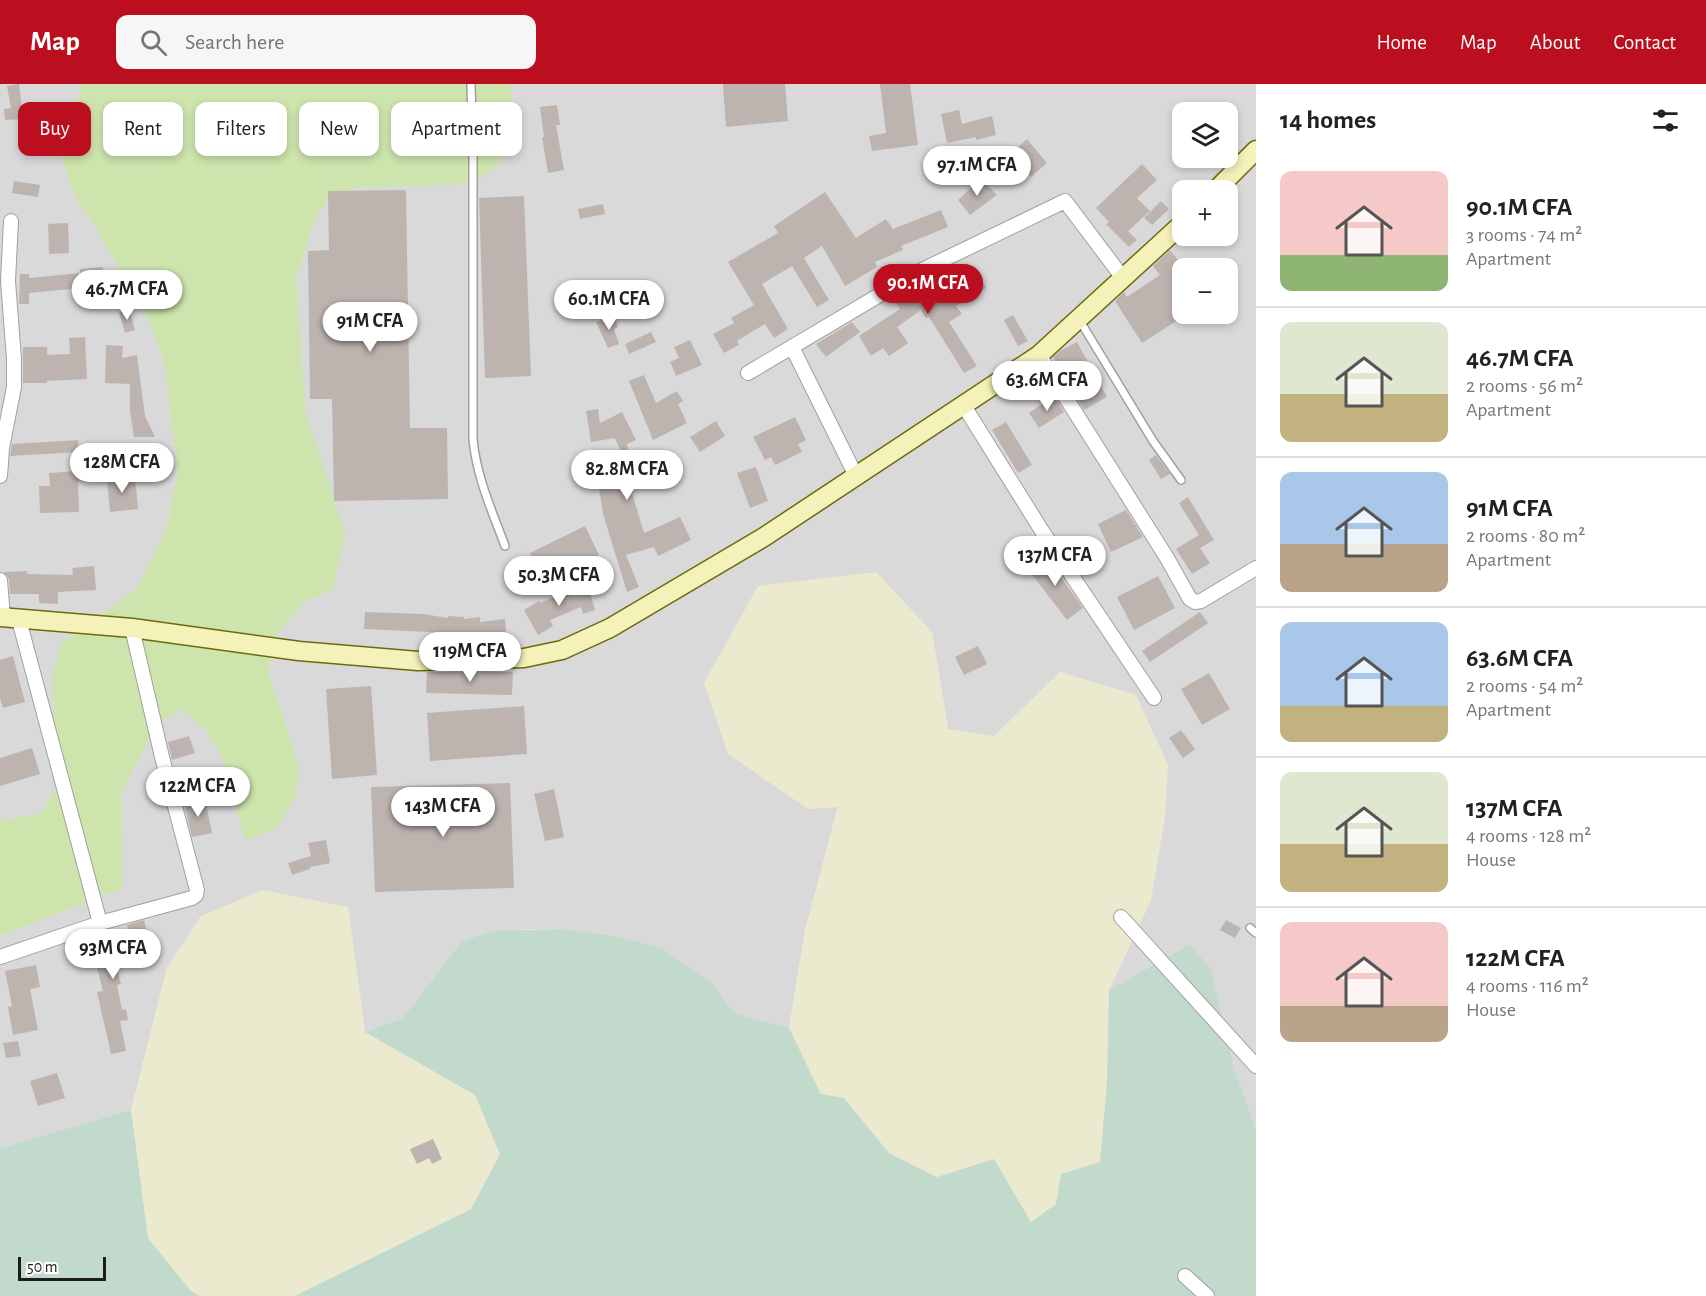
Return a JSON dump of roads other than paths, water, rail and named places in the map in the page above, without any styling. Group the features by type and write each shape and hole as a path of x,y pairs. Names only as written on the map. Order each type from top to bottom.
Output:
{"main road":[{"path":"1226,180 1256,150"},
{"path":"7,618 132,628 299,651 418,661 524,658 562,650 609,628 764,537 1040,355 1172,233"}],"street":[{"path":"748,373 920,271 1065,201 1123,278"},
{"path":"0,476 14,387 8,281 11,221"},
{"path":"792,347 856,476"},
{"path":"1040,355 1167,558 1190,599 1195,602 1201,601 1256,568"},
{"path":"964,405 1042,531 1154,698"},
{"path":"0,580 7,618 100,924"},
{"path":"0,957 196,895 197,890 162,758 132,628"},
{"path":"1121,917 1256,1066"},
{"path":"1185,1276 1207,1296"}],"lane":[{"path":"471,84 473,440 475,463 505,546"},
{"path":"1078,319 1153,441 1181,480"}]}
